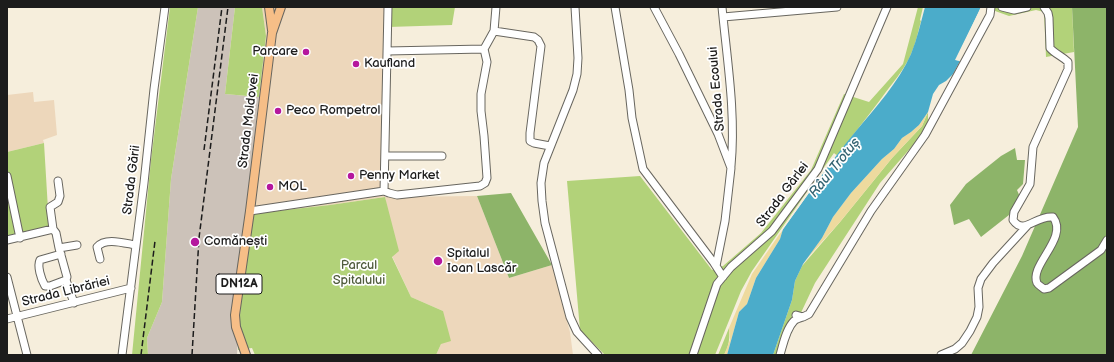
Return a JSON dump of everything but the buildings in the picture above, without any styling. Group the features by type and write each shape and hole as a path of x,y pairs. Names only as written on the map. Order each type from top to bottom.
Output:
{"main road":[{"name":"Strada Moldovei","path":"269,7 272,33"},
{"path":"274,7 281,7"},
{"name":"Strada Moldovei","path":"250,211 272,33 281,7"},
{"name":"DN12A","path":"246,355 236,327 235,315 250,211"}],"street":[{"name":"Strada Gării","path":"122,355 165,7"},
{"path":"384,191 386,156 388,7"},
{"path":"250,211 384,191 389,194 397,195 480,186 485,183 487,178 481,111 481,94 487,62 484,49 494,31 496,7"},
{"path":"575,7 578,58 577,74 569,102 544,163 541,183 542,201 545,222 570,317 577,332 598,355"},
{"path":"615,7 629,90 632,118 643,169 723,277"},
{"path":"654,7 715,128 731,168"},
{"name":"Strada Ecoului","path":"716,266 725,221 734,140 722,7"},
{"path":"723,17 837,7"},
{"path":"780,355 788,332 794,321 800,316 809,314 814,307 871,211 926,135 990,15 991,7"},
{"path":"1002,7 1014,10 1027,7"},
{"path":"1027,226 1021,227 1016,225 1013,220 1014,212 1030,184 1033,147 1068,69 1068,62 1063,56 1054,53 1050,48 1049,18 1044,7"},
{"name":"Strada Gârlei","path":"693,355 717,284 731,267 772,231 818,169 886,10"},
{"path":"494,31 534,37 538,40 541,46 530,141 550,146"},
{"path":"387,51 484,49"},
{"path":"386,156 442,156"},
{"path":"7,176 20,238"},
{"path":"58,181 60,196 58,202 50,207 53,229 56,233 67,277 66,280 74,303"},
{"path":"941,355 956,349 970,331 977,317 979,307 978,288 981,279 992,263 1027,226 1045,216 1053,217 1057,222 1057,233 1036,275 1037,284 1044,289 1049,288 1101,250 1107,240"},
{"path":"7,240 53,229"},
{"path":"100,258 97,246 106,241 135,245"},
{"path":"66,280 50,286 45,286 38,266 40,260 77,245"},
{"path":"7,277 27,355"},
{"name":"Strada Librăriei","path":"7,319 130,288"}],"shaded area":[{"path":"198,7 235,7 225,94 259,97 246,212 237,355 148,355 147,338 162,302 171,179"},
{"path":"262,7 391,7 388,27 385,197 258,213 246,212 266,36"},
{"path":"33,92 34,102 54,100 57,135 43,140 44,143 7,152 7,95"},
{"path":"477,196 509,278 552,265 570,332 573,355 436,355 441,344 443,311 411,297 392,256 385,197"}],"green space":[{"path":"170,7 198,7 171,179 162,302 147,338 148,355 132,355 151,160"},
{"path":"235,7 262,7 266,36 259,97 225,94"},
{"path":"391,7 455,7 452,25 388,27"},
{"path":"918,7 923,7 921,21 914,46 905,66 839,154 836,155 834,153 752,271 741,291 715,355 605,355 580,330 567,181 640,176 712,270 723,266 761,233 811,170 844,94 869,102 903,64"},
{"path":"984,7 1072,7 1074,52 1046,57 1044,12 1036,10 1009,16"},
{"path":"1072,7 1107,7 1107,355 971,355 1022,256 1078,127"},
{"path":"928,112 928,125 914,144 880,183 815,283 781,355 773,355 792,300 795,281 802,266 892,158 922,126"},
{"path":"44,143 49,226 7,237 7,152"},
{"path":"1015,148 1017,160 1025,160 1023,184 1017,190 1020,197 1009,215 981,237 969,219 954,225 950,205 966,184 1001,156"},
{"path":"511,193 552,265 509,278 477,196"},
{"name":"Parcul Spitalului","path":"385,197 399,251 392,257 411,297 443,311 451,341 441,344 436,355 255,355 252,348 238,350 246,212 258,213"},
{"path":"729,328 727,348 724,355 718,355"}],"sand":[{"path":"928,112 922,126 892,158 840,222 803,263 822,238 833,217 851,193 882,159 894,149 902,138 919,125"},
{"path":"783,229 780,239 756,278 747,304 739,312 727,355 724,355 730,340 729,328 752,274"}],"water":[{"name":"Râul Trotuș","path":"925,7 981,7 956,60 960,61 953,74 939,85 933,94 928,112 919,125 902,138 894,149 882,159 851,193 833,217 822,238 803,264 795,281 792,300 773,355 727,355 739,312 747,304 756,278 780,239 783,229 837,155 900,75 911,54"}],"pier":[{"path":"981,7 983,7 958,59 961,60 955,60"},
{"path":"835,154 836,155 779,235 781,230"}],"railway":[{"path":"204,150 222,7"},
{"path":"192,355 199,238 228,7"},
{"path":"141,355 155,241"}],"place":[{"name":"Parcare","path":"306,52"},
{"name":"Kaufland","path":"356,64"},
{"name":"Peco Rompetrol","path":"278,111"},
{"name":"Penny Market","path":"351,176"},
{"name":"MOL","path":"270,187"},
{"name":"Comănești","path":"195,242"},
{"name":"Spitalul Ioan Lascăr","path":"438,261"}]}
